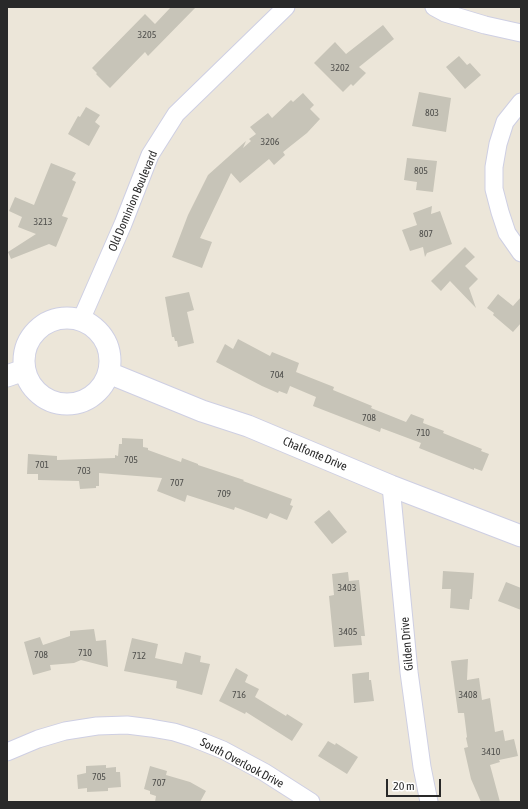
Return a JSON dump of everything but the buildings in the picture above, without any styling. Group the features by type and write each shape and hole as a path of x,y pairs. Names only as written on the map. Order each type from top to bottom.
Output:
{"street":[{"name":"Old Dominion Boulevard","path":"81,320 123,224 150,155 176,114 286,7"},
{"path":"434,7 445,13 485,25 521,33"},
{"path":"521,102 505,122 498,144 494,167 494,189 502,219 507,233 521,253"},
{"path":"62,317 76,318 89,323 100,332 107,343 111,357 109,373 105,384 95,395 82,402 68,405 53,402 40,395 30,384 16,373 28,341 37,329 48,321 62,317"},
{"name":"Chalfonte Drive","path":"109,373 202,410 248,426 391,486 521,536"},
{"name":"Gilden Drive","path":"391,486 409,672 422,767 429,802"},
{"name":"South Overlook Drive","path":"7,752 38,739 65,731 97,726 127,725 151,728 174,732 223,750 264,772 311,802"}]}
